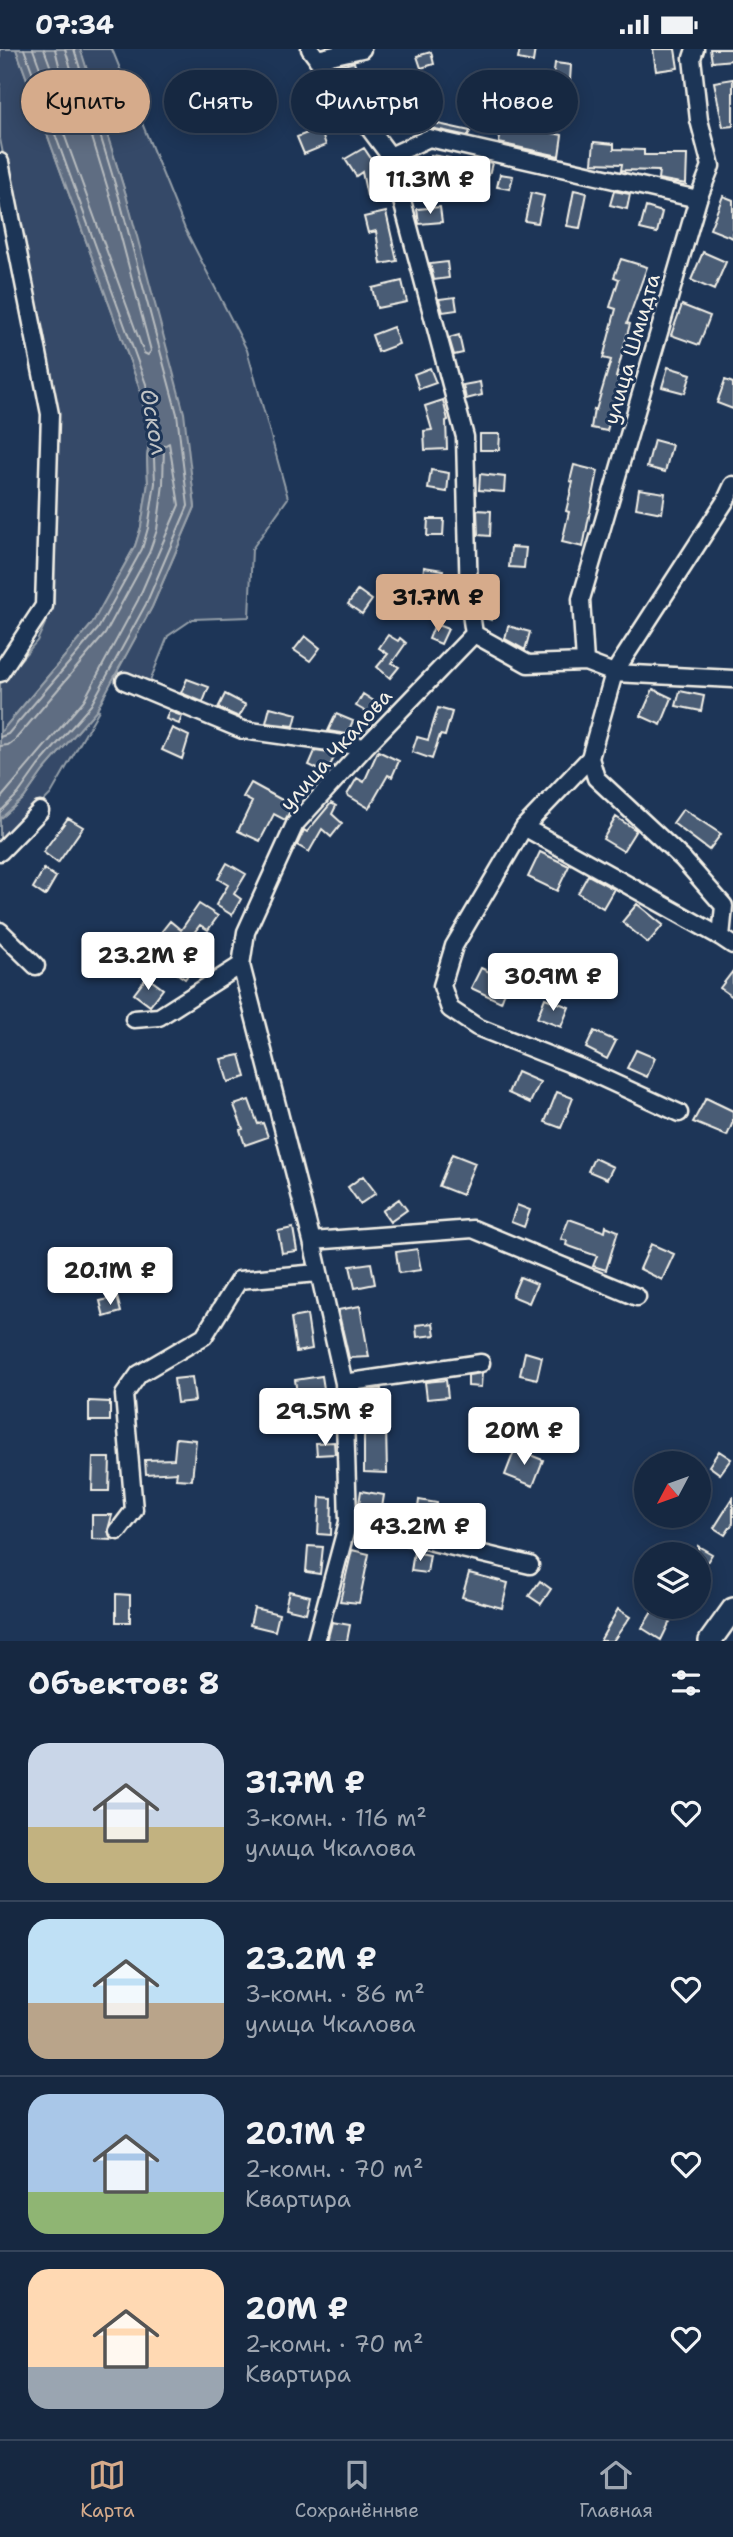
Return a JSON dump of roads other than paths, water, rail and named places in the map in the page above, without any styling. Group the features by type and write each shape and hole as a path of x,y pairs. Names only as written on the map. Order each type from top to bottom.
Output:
{"main road":[{"path":"710,1641 733,1609"}],"street":[{"path":"314,54 362,49"},
{"name":"улица Шмидта","path":"584,662 580,599 698,199 711,166 699,120 692,58 695,49"},
{"path":"314,54 390,156 465,437 468,600 474,634 528,664 584,662 614,673 733,679"},
{"path":"390,156 429,138 698,199"},
{"path":"0,162 50,414 44,605 0,673"},
{"path":"680,1113 580,1068 477,1027 450,1009 442,986 454,946 524,827 590,758 614,673 726,500 733,485"},
{"name":"улица Чкалова","path":"316,1641 348,1522 344,1383 312,1241 241,965 246,932 295,824 474,634"},
{"path":"125,681 243,730 365,747"},
{"path":"590,758 596,778 683,859 724,906 727,941"},
{"path":"0,852 40,811"},
{"path":"524,827 727,941"},
{"path":"0,931 36,965"},
{"path":"134,1019 159,1017 241,965"},
{"path":"312,1241 473,1229 637,1297"},
{"path":"118,1531 134,1510 124,1395 139,1374 204,1335 239,1280 318,1273"},
{"path":"344,1383 481,1363"},
{"path":"348,1522 530,1565"}],"water":[{"path":"16,49 80,49 87,70 24,70"},
{"name":"Оскол","path":"47,133 106,133 126,195 184,413 195,507 152,607 97,709 43,771 24,798 0,819 0,733 92,624 135,546 148,483 150,432 139,386"}]}
